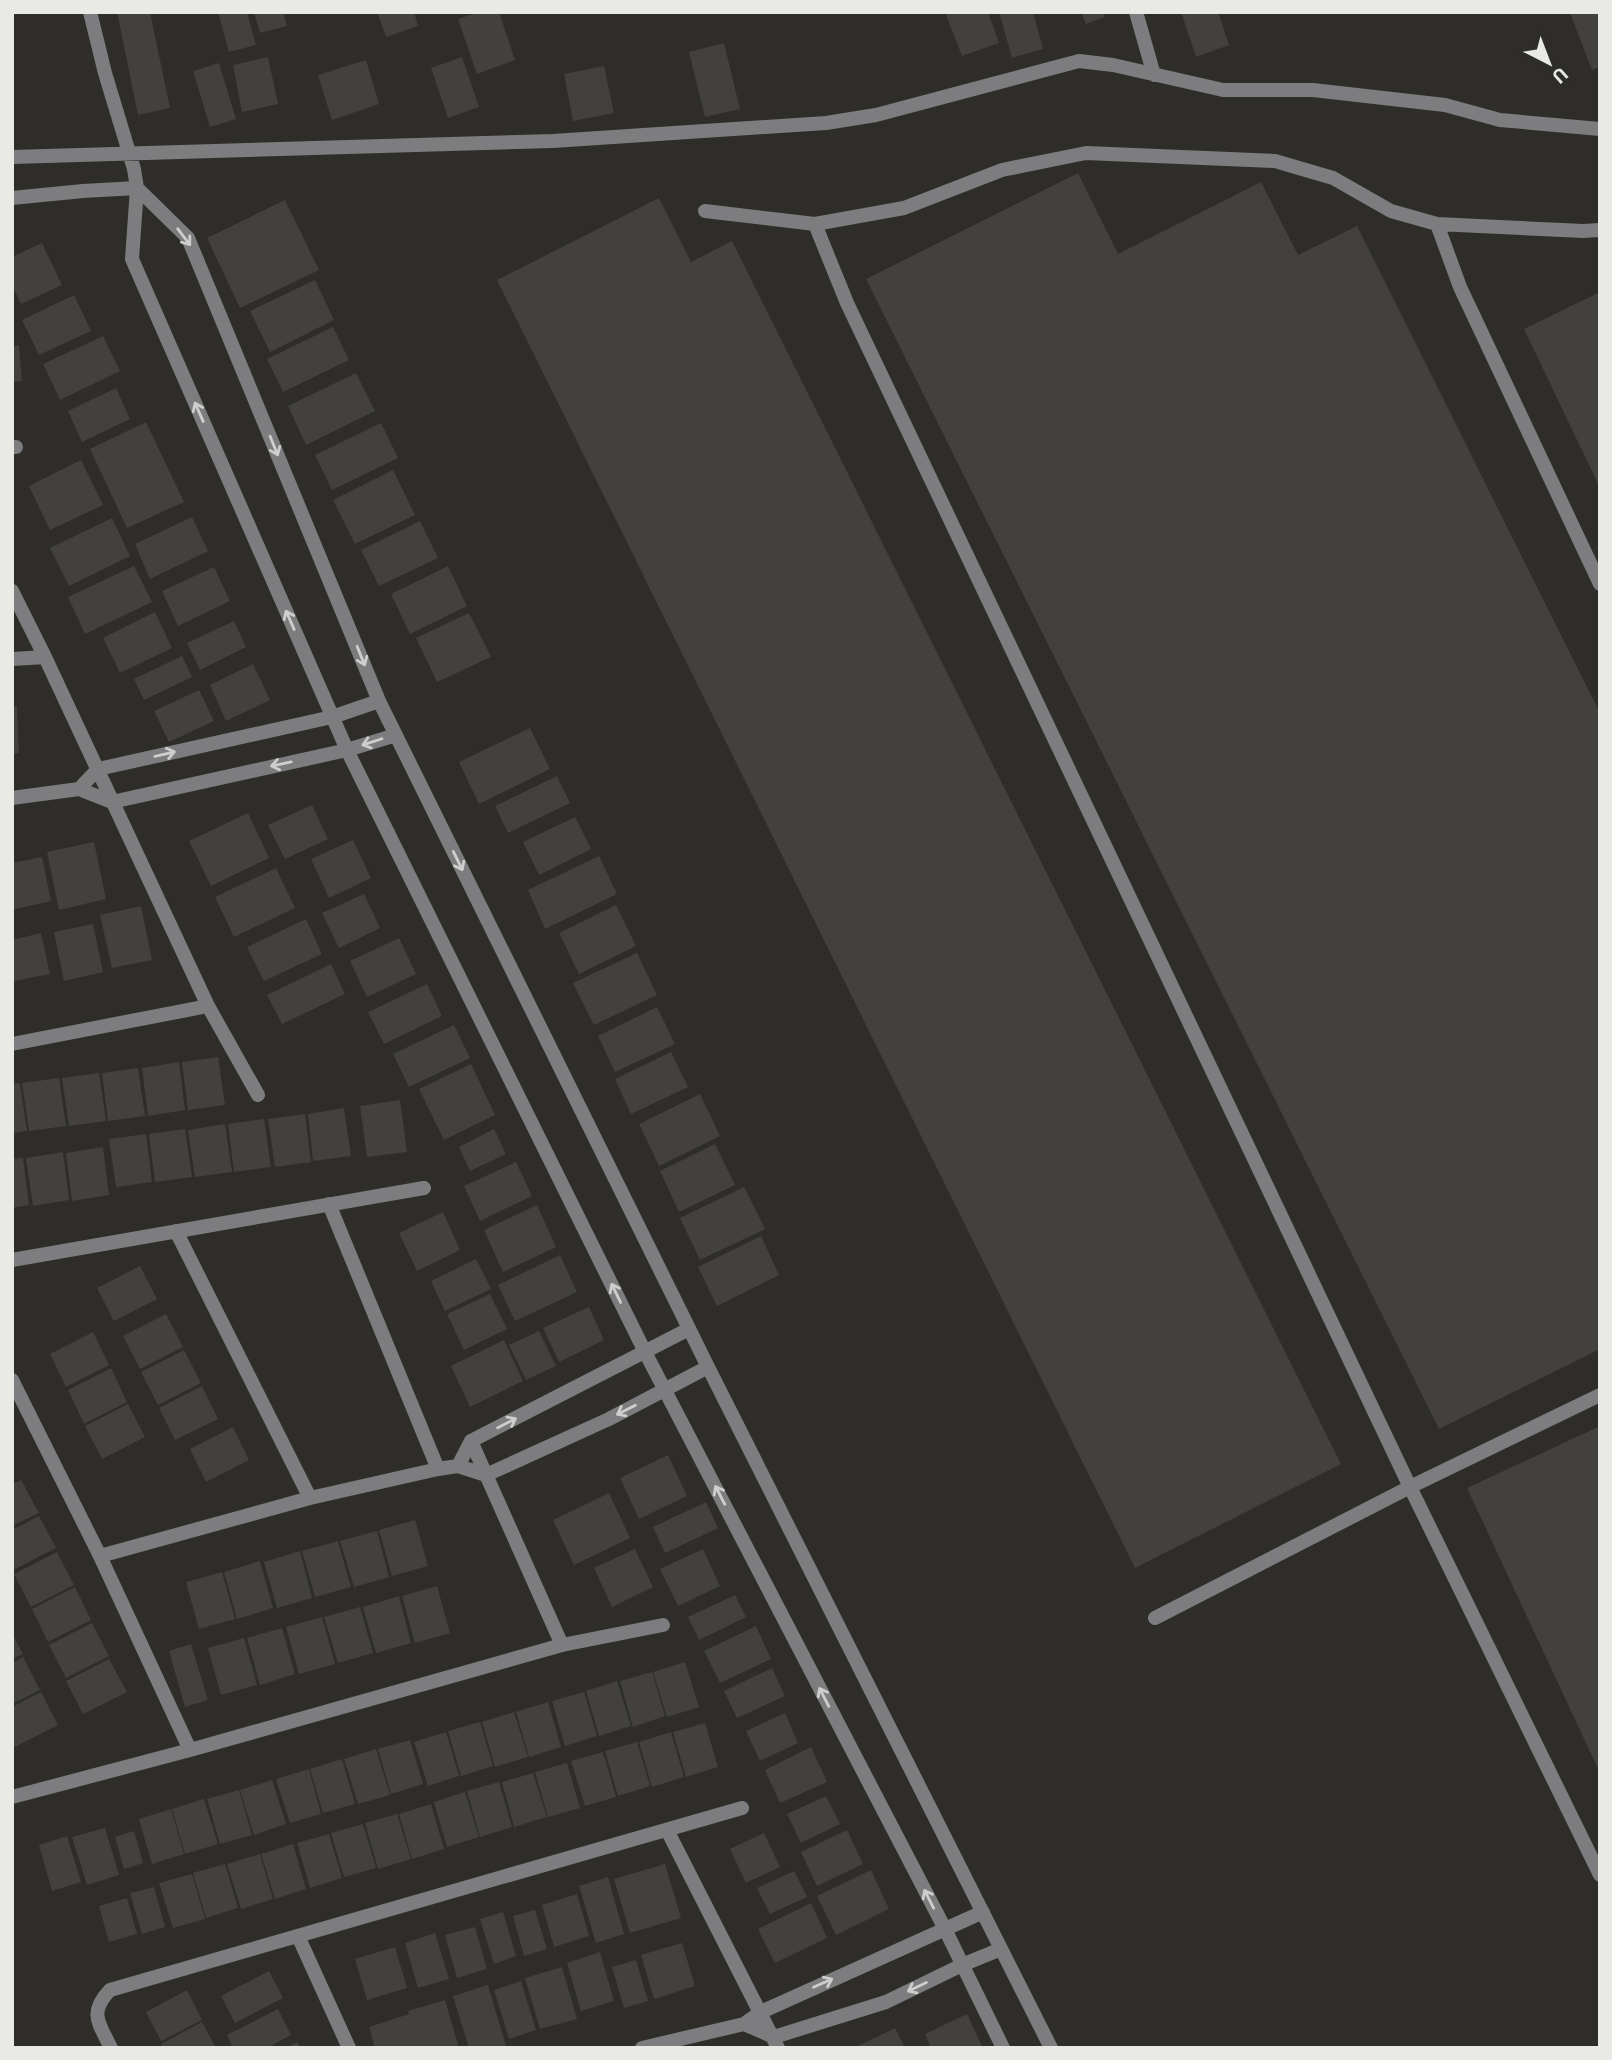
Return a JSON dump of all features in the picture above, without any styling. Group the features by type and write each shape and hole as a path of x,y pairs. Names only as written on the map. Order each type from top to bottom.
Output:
{"street":[{"path":"90,12 105,74 134,169 137,188 132,259 332,717 645,1352 945,1929 1003,2048"},
{"path":"1136,12 1154,75"},
{"path":"12,157 553,141 826,123 876,115 1079,61 1113,65 1223,90 1313,90 1444,105 1500,120 1600,129"},
{"path":"705,211 816,225 904,208 1002,170 1086,153 1275,162 1333,178 1391,211 1437,225 1600,229"},
{"path":"12,198 137,188 188,238 379,701 708,1367 1051,2048"},
{"path":"816,225 847,303 1410,1487 1600,1875"},
{"path":"1437,225 1460,287 1600,584"},
{"path":"12,591 208,1006 258,1095"},
{"path":"12,659 45,657"},
{"path":"79,789 98,769 332,717 379,701"},
{"path":"12,799 79,789 112,802 348,750 396,734"},
{"path":"12,1044 208,1006"},
{"path":"12,1260 424,1188"},
{"path":"329,1204 438,1469"},
{"path":"176,1231 310,1498"},
{"path":"458,1466 471,1441 689,1328"},
{"path":"100,1556 310,1498 438,1469 458,1466 486,1475 597,1424 708,1367"},
{"path":"12,1380 100,1556 190,1749"},
{"path":"1155,1618 1410,1487 1600,1395"},
{"path":"471,1441 562,1645"},
{"path":"12,1797 562,1645 663,1625"},
{"path":"111,2048 96,2018 101,2000 110,1990 742,1808"},
{"path":"667,1830 776,2043"},
{"path":"642,2048 744,2024 761,2012 983,1912"},
{"path":"298,1936 349,2048"},
{"path":"776,2043 887,2002 962,1965 1002,1949"},
{"path":"744,2024 776,2043"}],"building":[{"path":"117,12 150,12 170,108 138,115"},
{"path":"218,12 247,12 256,45 229,52"},
{"path":"254,12 283,12 287,26 260,33"},
{"path":"377,12 414,12 418,26 386,37"},
{"path":"479,12 499,12 515,60 477,74 458,19"},
{"path":"945,12 988,12 999,43 962,56"},
{"path":"999,12 1033,12 1043,49 1012,58"},
{"path":"1081,12 1103,12 1104,17 1086,24"},
{"path":"1181,12 1218,12 1229,45 1196,57"},
{"path":"1600,12 1600,67 1592,70 1570,13"},
{"path":"724,43 740,109 705,117 689,52"},
{"path":"268,57 278,104 242,112 233,65"},
{"path":"462,57 479,107 448,118 431,68"},
{"path":"366,60 379,104 332,120 318,75"},
{"path":"219,63 236,119 210,127 193,71"},
{"path":"604,66 614,113 573,121 564,74"},
{"path":"1078,173 1118,254 1261,182 1298,255 1357,226 1600,713 1600,1349 1439,1429 866,279"},
{"path":"659,198 691,262 732,241 1341,1464 1135,1568 497,280"},
{"path":"285,200 319,270 240,308 207,238"},
{"path":"42,243 62,285 21,304 12,285 12,257"},
{"path":"315,280 334,320 270,352 250,311"},
{"path":"1600,292 1600,488 1524,329"},
{"path":"74,295 91,331 39,355 22,320"},
{"path":"333,327 349,360 283,392 267,359"},
{"path":"103,336 120,371 60,400 43,364"},
{"path":"12,346 19,346 22,381 12,382"},
{"path":"356,373 375,411 306,445 288,406"},
{"path":"116,388 130,419 82,442 68,411"},
{"path":"146,422 184,502 127,528 90,449"},
{"path":"381,423 398,458 332,490 315,455"},
{"path":"81,460 103,505 50,530 29,486"},
{"path":"393,470 415,515 355,544 333,500"},
{"path":"192,517 208,551 150,579 135,544"},
{"path":"112,518 130,556 69,586 50,548"},
{"path":"420,521 438,558 379,586 361,550"},
{"path":"134,566 152,602 85,634 68,597"},
{"path":"448,566 467,606 410,634 391,594"},
{"path":"214,567 230,601 178,626 162,591"},
{"path":"155,612 172,648 120,673 103,638"},
{"path":"469,613 491,657 437,682 416,638"},
{"path":"234,621 246,647 200,670 187,643"},
{"path":"182,656 192,677 144,700 134,679"},
{"path":"253,664 270,700 226,721 210,685"},
{"path":"199,690 214,721 169,742 154,711"},
{"path":"17,706 19,753 12,754 12,707"},
{"path":"530,728 550,769 479,804 459,762"},
{"path":"557,776 570,803 508,833 495,806"},
{"path":"312,805 328,839 285,859 268,825"},
{"path":"248,813 269,858 211,886 189,841"},
{"path":"575,817 591,849 539,875 523,842"},
{"path":"353,840 371,878 329,898 311,859"},
{"path":"94,842 106,899 59,910 47,852"},
{"path":"599,856 617,894 545,929 528,890"},
{"path":"42,857 51,901 12,910 12,863"},
{"path":"276,868 295,908 234,937 215,897"},
{"path":"364,894 380,928 339,948 322,913"},
{"path":"616,905 636,946 579,974 559,933"},
{"path":"141,906 152,960 112,968 100,915"},
{"path":"306,919 322,954 264,981 247,947"},
{"path":"93,924 103,972 64,981 54,932"},
{"path":"41,933 50,974 14,981 12,940"},
{"path":"399,938 416,974 367,997 350,961"},
{"path":"637,953 657,995 594,1025 573,983"},
{"path":"331,964 345,994 282,1024 267,995"},
{"path":"427,984 442,1016 384,1044 368,1012"},
{"path":"657,1007 675,1044 615,1072 598,1036"},
{"path":"454,1025 470,1058 409,1087 393,1054"},
{"path":"671,1052 688,1087 631,1114 615,1079"},
{"path":"218,1057 225,1105 188,1110 182,1062"},
{"path":"179,1062 185,1110 148,1116 142,1068"},
{"path":"471,1064 495,1115 444,1140 419,1089"},
{"path":"138,1068 145,1116 108,1121 102,1073"},
{"path":"99,1073 106,1121 69,1126 62,1078"},
{"path":"59,1078 66,1126 29,1131 22,1083"},
{"path":"20,1083 27,1131 12,1133 12,1084"},
{"path":"700,1094 720,1136 659,1166 639,1124"},
{"path":"400,1100 407,1152 367,1157 360,1106"},
{"path":"344,1108 351,1156 313,1161 308,1114"},
{"path":"305,1114 311,1162 275,1167 268,1119"},
{"path":"264,1119 271,1167 234,1172 228,1124"},
{"path":"225,1124 232,1172 195,1177 188,1130"},
{"path":"185,1129 192,1177 155,1182 149,1134"},
{"path":"494,1129 506,1154 470,1171 459,1147"},
{"path":"146,1134 152,1182 116,1187 109,1139"},
{"path":"715,1144 735,1185 679,1212 660,1171"},
{"path":"103,1147 109,1195 72,1201 66,1153"},
{"path":"63,1152 69,1200 33,1206 26,1158"},
{"path":"23,1158 29,1205 12,1208 12,1159"},
{"path":"516,1162 532,1196 480,1221 464,1186"},
{"path":"744,1187 765,1229 700,1260 680,1218"},
{"path":"537,1205 556,1247 503,1272 484,1230"},
{"path":"443,1212 460,1250 417,1271 399,1233"},
{"path":"761,1236 779,1275 717,1306 698,1267"},
{"path":"560,1255 577,1292 515,1321 498,1285"},
{"path":"476,1259 491,1289 445,1311 431,1281"},
{"path":"140,1266 157,1299 114,1321 97,1288"},
{"path":"490,1294 507,1329 464,1350 447,1314"},
{"path":"589,1307 604,1340 559,1362 543,1328"},
{"path":"166,1314 183,1347 140,1369 123,1336"},
{"path":"539,1331 556,1366 526,1380 509,1345"},
{"path":"93,1332 109,1365 66,1387 50,1354"},
{"path":"504,1340 523,1381 470,1407 451,1366"},
{"path":"184,1350 201,1383 158,1405 141,1372"},
{"path":"111,1368 127,1402 84,1424 68,1390"},
{"path":"202,1386 218,1419 175,1440 159,1408"},
{"path":"128,1404 145,1437 102,1459 85,1426"},
{"path":"1600,1426 1600,1773 1467,1488"},
{"path":"233,1427 249,1460 206,1482 190,1449"},
{"path":"668,1455 687,1496 639,1519 620,1478"},
{"path":"21,1480 39,1513 12,1526 12,1484"},
{"path":"609,1493 630,1538 574,1565 553,1520"},
{"path":"706,1502 718,1528 665,1553 653,1527"},
{"path":"39,1516 56,1548 13,1570 12,1530"},
{"path":"415,1520 428,1566 392,1576 379,1530"},
{"path":"377,1531 389,1577 354,1587 340,1541"},
{"path":"338,1541 351,1587 315,1597 302,1551"},
{"path":"635,1549 653,1587 612,1607 594,1568"},
{"path":"703,1549 720,1586 678,1606 660,1569"},
{"path":"300,1551 312,1598 277,1608 264,1562"},
{"path":"57,1552 74,1585 31,1607 14,1574"},
{"path":"260,1561 273,1608 237,1619 224,1572"},
{"path":"222,1572 235,1619 199,1629 186,1582"},
{"path":"437,1586 450,1633 415,1643 402,1596"},
{"path":"75,1587 91,1620 48,1642 32,1609"},
{"path":"735,1595 746,1617 699,1640 688,1617"},
{"path":"399,1596 411,1643 376,1653 363,1607"},
{"path":"360,1607 373,1653 338,1663 324,1617"},
{"path":"322,1617 335,1664 299,1674 286,1627"},
{"path":"92,1623 109,1656 66,1678 49,1645"},
{"path":"756,1626 771,1659 720,1683 704,1651"},
{"path":"282,1628 295,1674 260,1685 247,1638"},
{"path":"12,1633 23,1654 12,1659"},
{"path":"244,1638 257,1685 221,1695 208,1648"},
{"path":"191,1644 208,1700 185,1707 169,1651"},
{"path":"23,1657 40,1690 12,1704 12,1663"},
{"path":"109,1659 127,1692 83,1714 66,1681"},
{"path":"685,1662 699,1707 667,1717 653,1672"},
{"path":"772,1668 785,1696 737,1718 724,1691"},
{"path":"652,1672 665,1716 633,1727 620,1681"},
{"path":"617,1681 631,1726 599,1736 586,1691"},
{"path":"41,1692 58,1725 15,1747 12,1742 12,1707"},
{"path":"584,1692 597,1736 565,1746 552,1701"},
{"path":"548,1702 561,1747 529,1757 516,1712"},
{"path":"514,1712 528,1757 495,1767 482,1722"},
{"path":"785,1713 798,1743 760,1761 746,1731"},
{"path":"480,1722 493,1766 461,1776 448,1731"},
{"path":"705,1723 718,1767 686,1777 673,1732"},
{"path":"446,1732 459,1776 428,1786 414,1742"},
{"path":"671,1732 684,1777 652,1787 639,1742"},
{"path":"410,1740 423,1784 391,1794 378,1749"},
{"path":"637,1742 650,1786 618,1796 605,1751"},
{"path":"811,1747 827,1782 780,1803 765,1770"},
{"path":"376,1749 390,1795 358,1804 344,1759"},
{"path":"603,1752 616,1797 585,1806 571,1761"},
{"path":"342,1759 355,1804 323,1813 310,1769"},
{"path":"567,1763 580,1808 548,1817 535,1772"},
{"path":"309,1769 321,1814 290,1823 276,1779"},
{"path":"533,1773 547,1817 514,1827 502,1782"},
{"path":"272,1780 286,1824 254,1835 240,1790"},
{"path":"499,1782 512,1827 480,1837 467,1791"},
{"path":"239,1790 252,1835 220,1844 207,1799"},
{"path":"465,1792 479,1837 447,1847 434,1802"},
{"path":"826,1796 840,1824 801,1843 787,1814"},
{"path":"204,1799 218,1844 185,1854 172,1809"},
{"path":"431,1804 444,1849 412,1859 399,1814"},
{"path":"171,1809 184,1854 152,1864 139,1819"},
{"path":"397,1814 411,1859 378,1869 365,1823"},
{"path":"363,1824 376,1868 344,1877 331,1833"},
{"path":"105,1828 119,1875 87,1885 72,1837"},
{"path":"847,1830 863,1864 817,1886 801,1852"},
{"path":"134,1831 143,1863 124,1869 115,1837"},
{"path":"764,1833 780,1867 746,1883 730,1849"},
{"path":"329,1834 342,1878 310,1888 297,1843"},
{"path":"67,1836 81,1882 52,1891 39,1845"},
{"path":"293,1844 306,1889 275,1899 261,1854"},
{"path":"260,1854 273,1899 241,1909 227,1864"},
{"path":"225,1864 238,1908 206,1918 193,1873"},
{"path":"665,1864 681,1918 630,1933 614,1879"},
{"path":"871,1870 889,1909 836,1935 817,1896"},
{"path":"794,1871 807,1897 770,1914 757,1888"},
{"path":"192,1874 205,1919 173,1928 159,1883"},
{"path":"608,1877 624,1934 596,1943 579,1886"},
{"path":"154,1887 165,1927 142,1934 130,1893"},
{"path":"577,1894 589,1936 554,1947 542,1905"},
{"path":"127,1898 137,1934 109,1942 99,1906"},
{"path":"811,1903 827,1938 775,1963 758,1929"},
{"path":"535,1910 547,1949 524,1956 513,1916"},
{"path":"503,1912 516,1956 494,1964 480,1919"},
{"path":"475,1927 487,1969 457,1978 445,1935"},
{"path":"435,1933 449,1979 418,1988 405,1943"},
{"path":"682,1943 695,1986 654,1999 641,1955"},
{"path":"395,1947 407,1988 367,2000 355,1959"},
{"path":"600,1952 614,2001 581,2011 567,1963"},
{"path":"636,1960 648,2001 624,2008 612,1967"},
{"path":"562,1967 577,2019 540,2029 525,1978"},
{"path":"269,1971 283,1998 235,2023 221,1996"},
{"path":"521,1981 536,2030 509,2039 494,1990"},
{"path":"488,1985 506,2046 469,2048 453,1996"},
{"path":"187,1990 202,2020 161,2041 146,2012"},
{"path":"445,2000 459,2048 375,2048 369,2027"},
{"path":"278,2009 291,2035 267,2048 233,2048 227,2035"},
{"path":"967,2014 983,2048 931,2048 925,2034"},
{"path":"202,2022 216,2048 163,2048 161,2044"},
{"path":"895,2028 905,2048 854,2048"},
{"path":"297,2042 300,2048 285,2048"}]}
